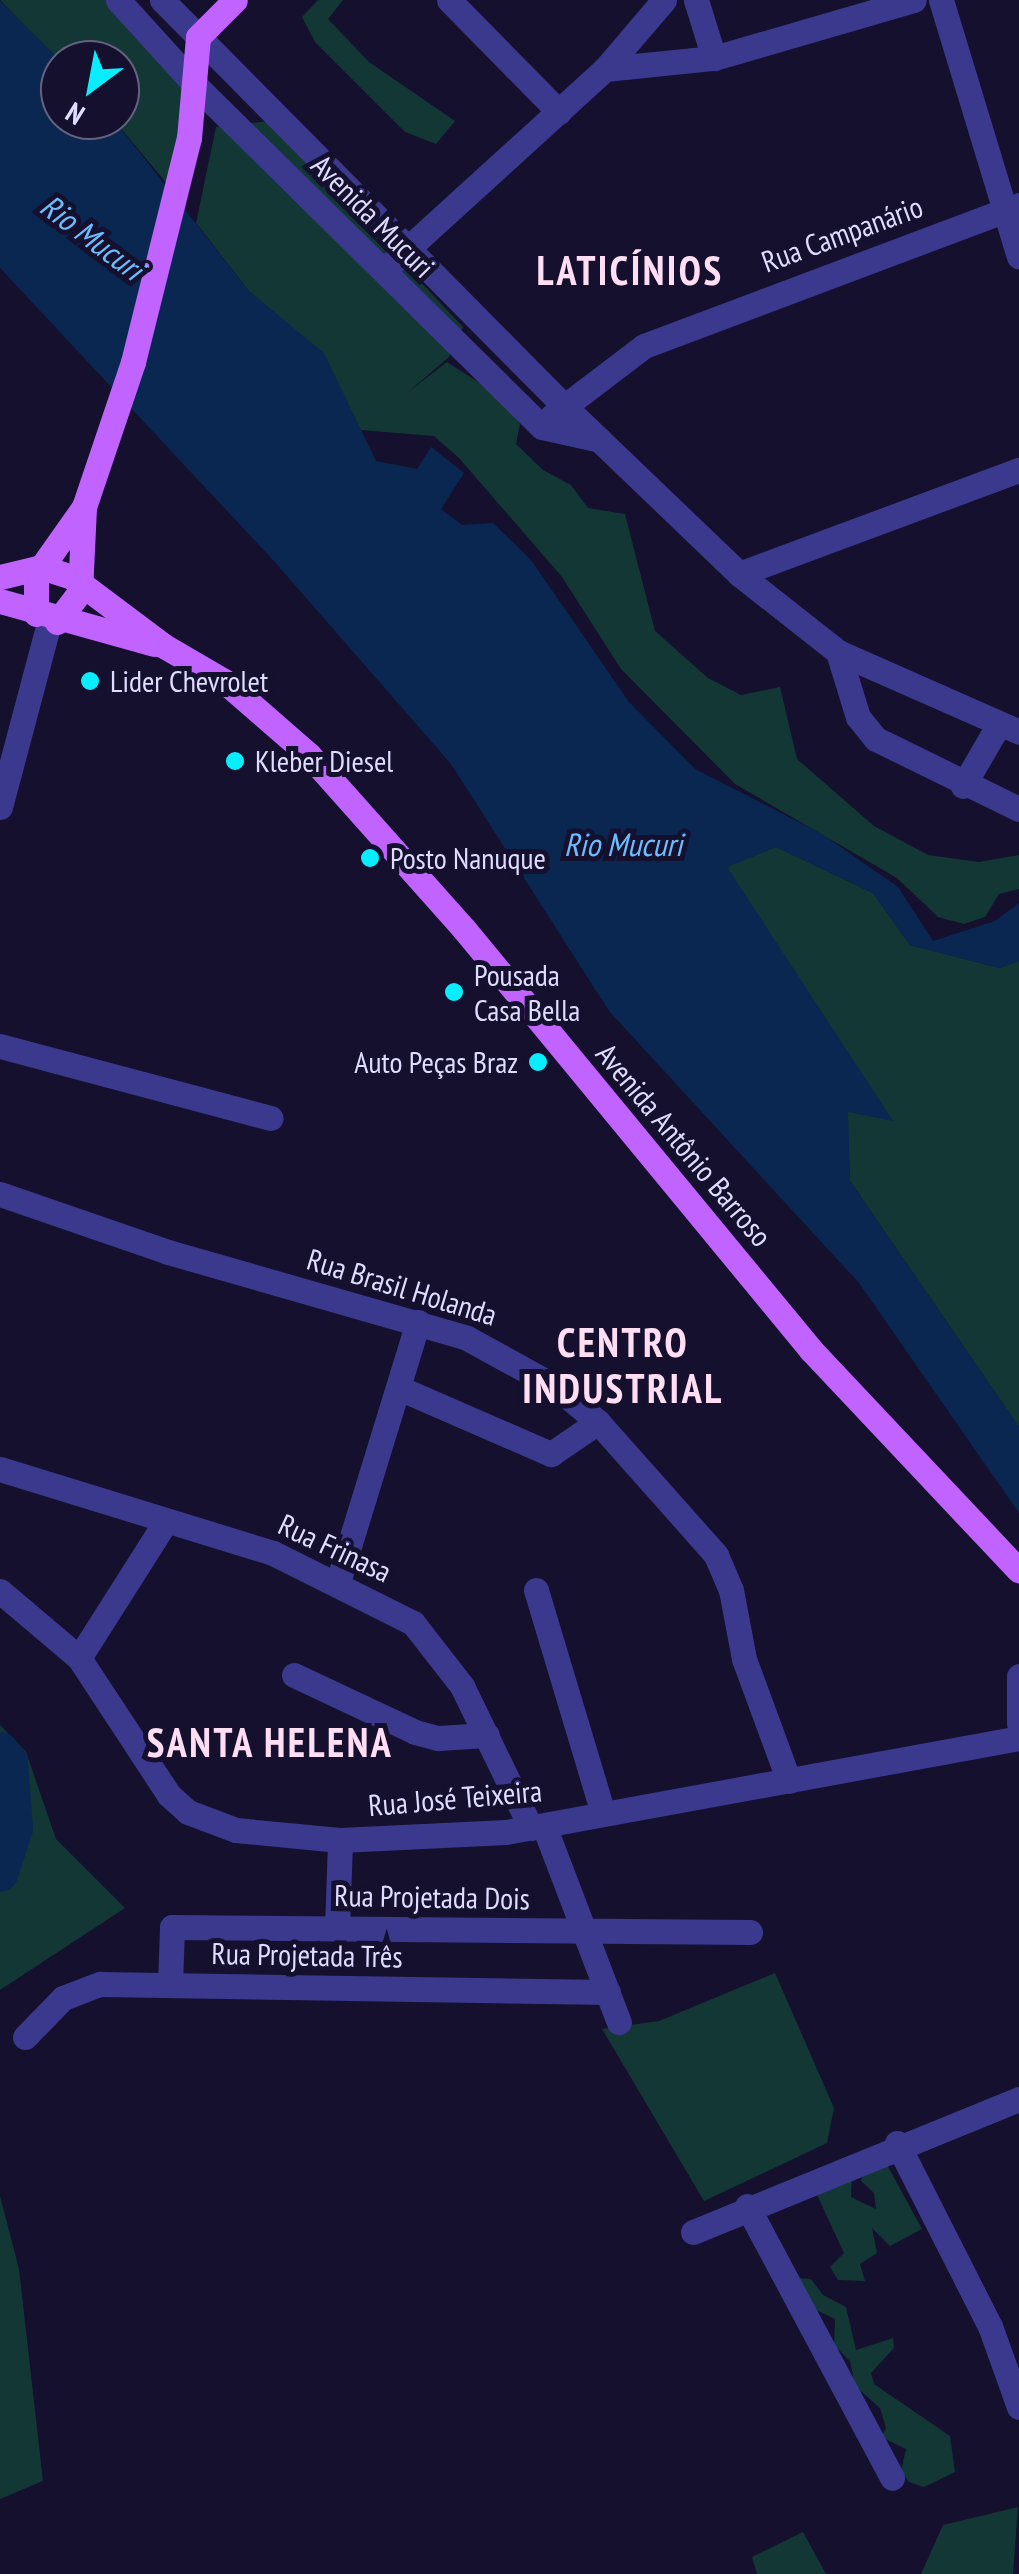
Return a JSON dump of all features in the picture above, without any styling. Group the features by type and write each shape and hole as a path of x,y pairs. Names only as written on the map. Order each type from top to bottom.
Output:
{"main road":[{"path":"84,508 61,574 72,610 48,618 32,594 61,574 106,447 188,138 197,87 198,37 235,0"},
{"path":"0,577 61,574"},
{"name":"Avenida Antônio Barroso","path":"61,574 164,646 224,681 308,755 464,929 811,1350 1019,1572"},
{"name":"Avenida Antônio Barroso","path":"0,602 48,618 164,646"}],"street":[{"name":"Avenida Mucuri","path":"118,0 197,87 542,427"},
{"name":"Avenida Mucuri","path":"162,0 404,250 739,574 838,652 1009,728"},
{"path":"449,0 559,112"},
{"path":"383,272 605,69 664,0"},
{"path":"696,0 714,58"},
{"path":"605,69 714,58 914,0"},
{"path":"941,0 1010,207 1019,256"},
{"name":"Rua Campanário","path":"542,427 563,404 658,340 1010,207"},
{"path":"542,427 604,442"},
{"path":"739,574 1019,470"},
{"path":"0,807 48,618"},
{"path":"838,652 858,717 876,739 963,786 1019,809"},
{"path":"963,786 1009,728"},
{"path":"0,1046 270,1118"},
{"name":"Rua Brasil Holanda","path":"0,1194 168,1252 418,1322 501,1352 598,1422 724,1569 744,1660 790,1781"},
{"path":"338,1582 418,1322"},
{"path":"400,1388 552,1454 598,1422"},
{"name":"Rua Frinasa","path":"0,1468 273,1553 338,1582 430,1638 537,1827 619,2022"},
{"path":"79,1658 166,1521"},
{"path":"536,1590 603,1813"},
{"name":"Rua José Teixeira","path":"0,1591 79,1658 142,1761 188,1812 236,1830 340,1840 537,1827 1019,1738"},
{"path":"294,1675 415,1732 438,1738 487,1735"},
{"path":"1019,1676 1019,1723"},
{"path":"338,1928 340,1840"},
{"name":"Rua Projetada Dois","path":"170,1986 172,1927 750,1932"},
{"name":"Rua Projetada Três","path":"25,2037 80,1989 170,1986 608,1992"},
{"path":"693,2232 897,2143 1019,2099"},
{"path":"897,2143 990,2326 1019,2407"},
{"path":"747,2206 892,2478"}],"green space":[{"path":"0,0 114,0 193,88 172,190 131,140 140,140 140,40 40,41"},
{"path":"318,0 343,0 328,19 369,62 455,121 436,144 405,132 315,42 302,17"},
{"path":"269,121 463,327 449,357 408,392 447,362 498,395 520,424 516,444 543,470 571,485 588,508 625,514 655,631 708,678 741,695 780,687 797,759 874,826 928,855 979,862 1019,855 1019,889 999,894 985,917 964,924 938,917 897,878 735,784 621,669 562,577 459,458 434,436 361,430 317,348 249,291 196,223 216,127"},
{"path":"776,847 873,893 910,945 999,968 1019,961 1019,1427 850,1181 847,1111 892,1120 726,867"},
{"path":"0,1725 26,1752 56,1839 125,1908 0,1990"},
{"path":"775,1973 834,2108 827,2143 704,2201 602,2029 659,2021"},
{"path":"885,2161 922,2229 890,2246 872,2228 877,2253 860,2264 865,2281 838,2280 830,2267 844,2253 817,2195 820,2186 852,2171 851,2197 876,2209 874,2193 861,2181 865,2167"},
{"path":"0,2196 19,2269 43,2481 0,2499"},
{"path":"798,2278 811,2279 823,2295 846,2307 856,2350 893,2338 894,2348 871,2373 874,2384 950,2436 955,2472 924,2487 909,2482 901,2471 906,2449 881,2437 886,2428 880,2408 855,2386 850,2361 834,2345 835,2319 812,2308"},
{"path":"1018,2507 1013,2574 921,2574 943,2525"},
{"path":"803,2532 826,2574 757,2574 752,2557"}],"water":[{"name":"Rio Mucuri","path":"0,1 40,40 40,140 130,140 249,291 324,353 376,461 417,469 431,447 464,473 441,509 462,525 493,523 531,560 629,702 695,769 822,834 898,887 933,941 995,921 1019,903 1019,961 999,968 910,945 873,893 776,847 727,867 893,1121 848,1112 850,1181 1019,1427 1019,1513 859,1283 609,1011 451,764 273,560 0,268"}],"waterway":[{"path":"0,1749 10,1762 15,1828 0,1874"}],"place":[{"name":"Lider Chevrolet","path":"90,681"},
{"name":"Kleber Diesel","path":"235,761"},
{"name":"Posto Nanuque","path":"370,858"},
{"name":"Pousada Casa Bella","path":"454,992"},
{"name":"Auto Peças Braz","path":"538,1062"}],"district":[{"name":"LATICÍNIOS","path":"630,270"},
{"name":"CENTRO INDUSTRIAL","path":"623,1365"},
{"name":"SANTA HELENA","path":"270,1742"}]}
